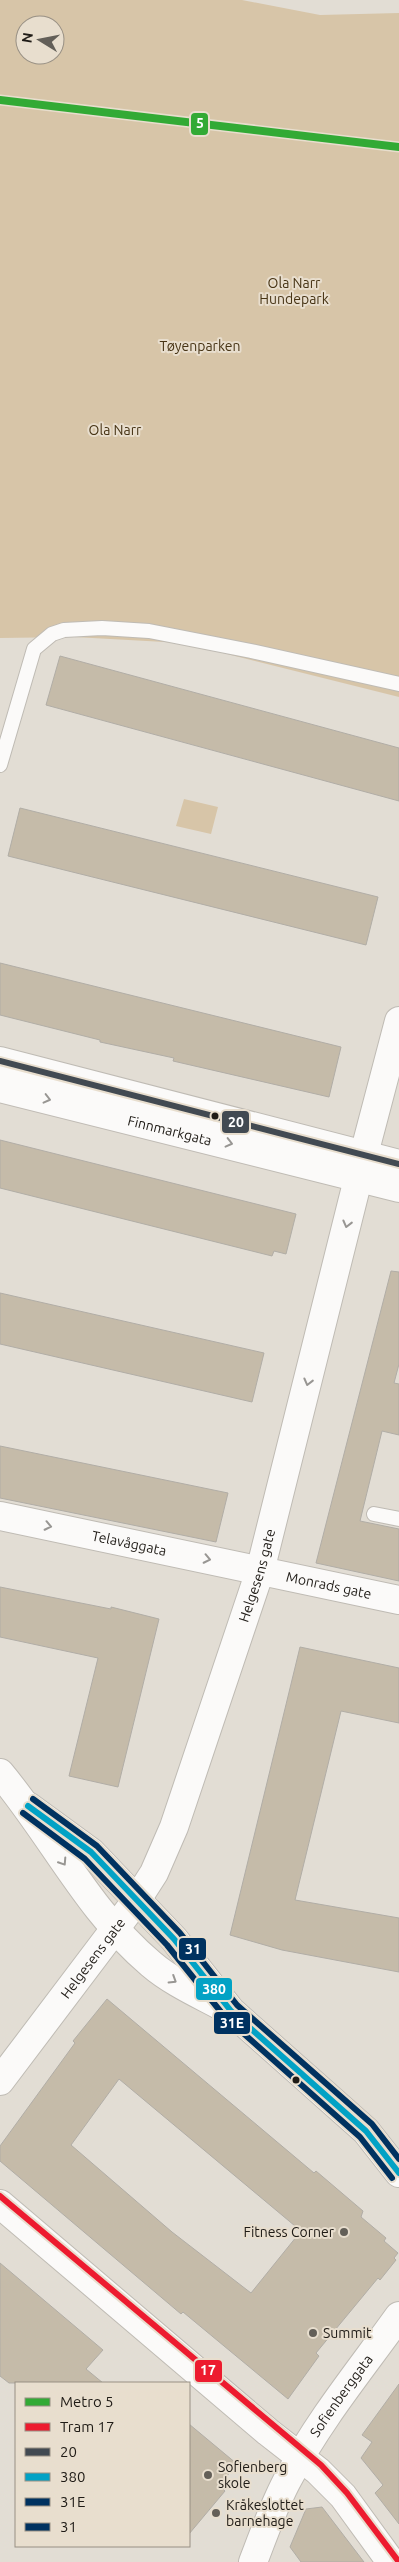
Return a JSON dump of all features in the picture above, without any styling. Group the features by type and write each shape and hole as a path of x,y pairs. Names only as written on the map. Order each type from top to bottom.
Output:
{"street":[{"name":"Helgesens gate","path":"0,2081 136,1901 154,1872 174,1827 260,1571 399,1021"},
{"name":"Finnmarkgata","path":"0,1060 361,1166 399,1188"},
{"name":"Finnmarkgata","path":"0,1088 361,1166 399,1164"},
{"name":"Telavåggata","path":"0,1516 260,1571"},
{"name":"Monrads gate","path":"260,1571 399,1600"},
{"path":"0,1773 28,1806 69,1870 116,1929 153,1966 174,1981 231,2012"},
{"path":"28,1806 91,1852 192,1961 231,2012 366,2131 399,2173"},
{"path":"366,2131 399,2147"},
{"path":"0,2204 299,2458 318,2471 343,2496 391,2562"},
{"name":"Sofienberggata","path":"253,2562 280,2495 299,2458 321,2423 399,2316"}],"lane":[{"path":"0,766 34,649 52,634 64,630 102,628 149,631 251,651 399,684"},
{"path":"374,1514 399,1519"}],"green space":[{"name":"Tøyenparken","path":"0,0 242,0 320,15 399,13 399,697 183,643 74,637 0,638"},
{"path":"184,799 218,807 211,834 176,826"}],"building":[{"path":"60,656 399,748 399,801 46,705"},
{"path":"20,808 378,897 366,945 8,856"},
{"path":"0,963 341,1047 329,1097 173,1061 174,1058 100,1042 100,1040 0,1015"},
{"path":"0,1140 296,1214 286,1254 274,1251 272,1256 0,1188"},
{"path":"391,1271 399,1272 399,1364 394,1383 399,1384 399,1435 382,1431 360,1521 399,1529 399,1581 316,1563"},
{"path":"0,1293 264,1353 252,1402 0,1344"},
{"path":"0,1446 228,1493 216,1542 0,1498"},
{"path":"0,1587 111,1609 111,1607 159,1619 118,1787 69,1776 98,1658 0,1637"},
{"path":"300,1647 399,1668 399,1723 341,1711 295,1900 399,1918 399,1972 282,1950 230,1935"},
{"path":"107,1999 314,2173 316,2171 363,2211 361,2217 386,2238 384,2241 398,2253 394,2258 396,2260 380,2280 378,2278 316,2353 319,2356 288,2399 183,2312 181,2314 0,2161 0,2146 75,2043 73,2041","holes":["119,2079 301,2231 251,2293 172,2232 71,2145"]},
{"path":"0,2263 103,2350 86,2369 102,2382 9,2383 0,2376"},
{"path":"399,2384 399,2524 375,2493 383,2485 361,2458 372,2442 362,2435"},
{"name":"Sofienberg skole","path":"190,2425 237,2464 219,2485 225,2491 190,2533"},
{"path":"322,2507 364,2562 301,2562 290,2547 306,2509"}],"metro line":[{"name":"5","path":"0,100 399,147"}],"tram line":[{"name":"17","path":"0,2196 321,2465 347,2493 399,2562"}],"transit line":[{"name":"20","path":"0,1061 399,1164"},
{"name":"31","path":"33,1799 97,1846 180,1933 237,2005 372,2124 399,2159"},
{"name":"380","path":"28,1806 91,1852 174,1939 231,2011 366,2131 399,2173"},
{"name":"31E","path":"23,1813 85,1859 167,1945 225,2017 360,2137 392,2178"}],"place":[{"name":"Fitness Corner","path":"344,2232"},
{"name":"Summit","path":"313,2333"},
{"name":"Sofienberg skole","path":"208,2475"},
{"name":"Kråkeslottet barnehage","path":"216,2513"}],"park label":[{"name":"Ola Narr Hundepark","path":"294,292"},
{"name":"Ola Narr","path":"115,430"}]}
